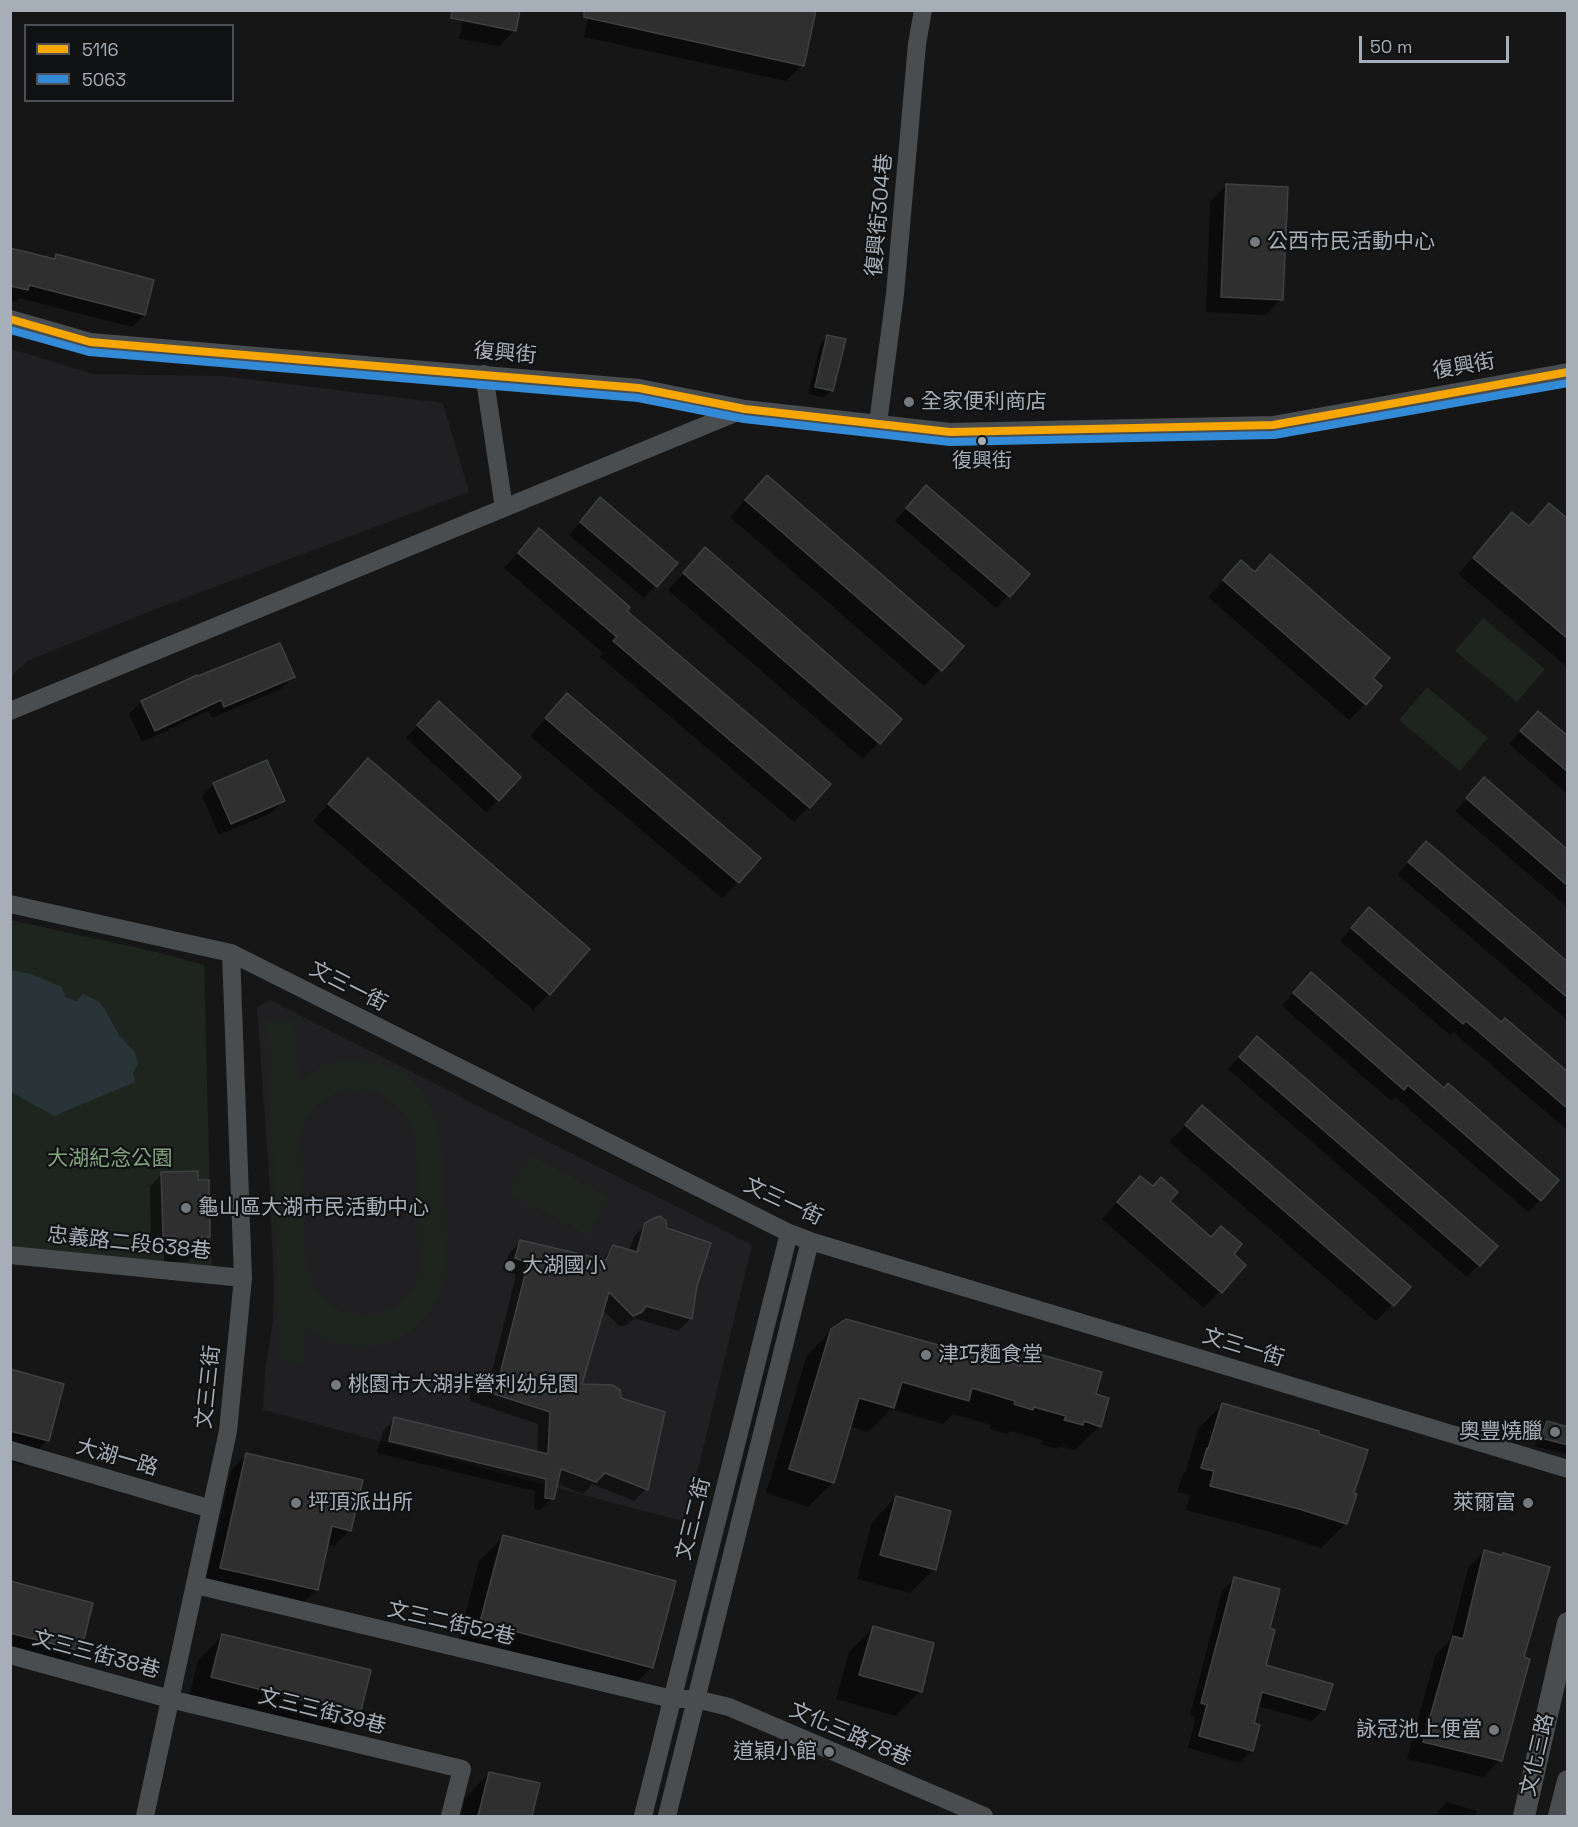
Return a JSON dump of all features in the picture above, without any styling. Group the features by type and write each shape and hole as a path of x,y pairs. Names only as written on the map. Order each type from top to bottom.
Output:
{"street":[{"name":"復興街304巷","path":"878,423 895,294 917,44 923,10"},
{"name":"復興街","path":"10,320 90,342 639,388 745,409 950,432 1272,425 1568,372"},
{"path":"484,374 504,508"},
{"path":"10,711 745,409"},
{"name":"文三一街","path":"10,904 231,953 789,1233 810,1241 1568,1468"},
{"name":"文三三街","path":"145,1816 228,1431 243,1278 231,953"},
{"name":"文三二街","path":"643,1816 789,1233"},
{"path":"667,1816 810,1241"},
{"name":"忠義路二段638巷","path":"10,1255 243,1278"},
{"name":"大湖一路","path":"10,1450 212,1509"},
{"name":"文三二街52巷","path":"196,1585 672,1699 696,1699"},
{"name":"文化三路","path":"1524,1816 1568,1623"},
{"name":"文三三街38巷","path":"10,1655 170,1699"},
{"name":"文三三街39巷","path":"170,1699 462,1769 450,1816"},
{"name":"文化三路78巷","path":"696,1699 729,1707 984,1816"},
{"name":"文化三路","path":"1559,1816 1568,1781"}],"shaded area":[{"path":"11,349 93,374 223,376 443,403 469,492 161,607 27,661 11,676"},
{"path":"10,970 31,974 62,987 65,997 76,1001 83,994 99,1002 119,1035 135,1052 138,1064 133,1073 135,1082 54,1116 11,1092"},
{"name":"大湖國小","path":"270,1000 752,1245 687,1515 678,1520 263,1410 265,1372 273,1321 274,1288 257,1007"}],"green space":[{"path":"1483,618 1545,669 1517,702 1455,651"},
{"path":"1427,687 1488,738 1460,771 1399,720"},
{"name":"大湖紀念公園","path":"11,920 204,965 212,1273 11,1248"},
{"path":"295,1020 298,1082 322,1067 350,1060 379,1063 405,1075 425,1095 438,1122 441,1148 446,1265 441,1291 429,1313 411,1331 388,1343 362,1347 334,1342 305,1327 304,1364 280,1360 277,1244 266,1022","holes":["355,1089 374,1091 391,1100 405,1114 414,1131 420,1277 410,1294 396,1307 378,1314 359,1316 341,1311 325,1301 312,1286 306,1268 299,1139 305,1119 318,1104 335,1093"]},
{"path":"529,1155 608,1197 588,1235 509,1193"}],"building":[{"path":"452,10 520,10 516,31 451,18"},
{"path":"584,10 816,10 804,66 584,17"},
{"name":"公西市民活動中心","path":"1226,184 1288,187 1283,300 1221,297"},
{"path":"10,248 55,259 56,254 154,280 145,315 29,285 28,290 10,286"},
{"path":"827,335 846,339 833,391 815,387"},
{"path":"767,475 964,646 942,671 745,500"},
{"path":"926,485 1030,574 1010,597 906,508"},
{"path":"600,497 678,563 657,587 580,522"},
{"path":"1549,503 1568,519 1568,639 1473,558 1512,512 1529,526"},
{"path":"539,528 630,607 627,611 831,784 810,808 613,641 617,637 518,553"},
{"path":"705,547 902,719 880,744 683,573"},
{"path":"1270,554 1390,658 1373,678 1382,686 1366,705 1223,580 1241,560 1255,572"},
{"path":"280,643 295,677 224,707 221,700 155,731 141,701 197,675"},
{"path":"567,693 761,858 739,883 545,718"},
{"path":"439,701 521,777 499,801 417,725"},
{"path":"1538,711 1568,736 1568,772 1520,731"},
{"path":"368,758 590,949 550,995 328,804"},
{"path":"267,760 285,801 231,824 213,783"},
{"path":"1484,777 1568,850 1568,886 1466,798"},
{"path":"1426,841 1568,962 1568,998 1408,862"},
{"path":"1369,907 1501,1022 1505,1018 1568,1072 1568,1109 1466,1021 1463,1024 1351,928"},
{"path":"1311,972 1444,1088 1448,1083 1559,1180 1541,1201 1408,1085 1404,1090 1293,993"},
{"path":"1257,1036 1498,1246 1480,1266 1239,1057"},
{"path":"1202,1105 1411,1287 1394,1306 1185,1125"},
{"name":"龜山區大湖市民活動中心","path":"198,1171 198,1180 209,1180 210,1237 201,1237 201,1250 176,1251 176,1236 163,1236 161,1172"},
{"path":"1140,1176 1153,1186 1161,1177 1178,1192 1170,1201 1211,1237 1221,1226 1242,1244 1234,1254 1246,1265 1222,1293 1117,1202"},
{"path":"660,1216 666,1221 667,1228 711,1243 697,1286 692,1319 646,1306 642,1312 633,1316 609,1292 582,1384 612,1385 620,1390 621,1398 665,1412 648,1490 605,1473 596,1482 561,1469 554,1499 545,1498 546,1479 389,1441 394,1417 548,1454 550,1412 482,1390 481,1373 500,1374 528,1263 515,1258 520,1240 606,1260 613,1245 637,1252 645,1223"},
{"path":"846,1319 1006,1364 1007,1361 1020,1366 1025,1350 1102,1372 1096,1394 1109,1398 1101,1427 1084,1421 1083,1425 1064,1420 1066,1416 1034,1407 1033,1410 1014,1404 1015,1401 972,1388 969,1401 902,1382 894,1408 859,1398 834,1483 789,1469 831,1329"},
{"path":"10,1369 64,1384 49,1441 10,1431"},
{"path":"1222,1403 1319,1431 1319,1434 1368,1450 1347,1524 1210,1486 1214,1471 1201,1468"},
{"name":"奧豐燒臘","path":"1547,1421 1568,1427 1568,1445 1541,1438"},
{"name":"坪頂派出所","path":"246,1453 363,1480 351,1531 332,1526 318,1590 220,1568"},
{"path":"896,1496 951,1511 936,1570 880,1555"},
{"path":"503,1535 676,1581 653,1668 480,1622"},
{"path":"1484,1550 1502,1555 1503,1553 1550,1567 1524,1657 1530,1659 1502,1761 1423,1742 1453,1636 1463,1639"},
{"path":"1234,1577 1280,1589 1270,1628 1275,1630 1266,1665 1333,1684 1325,1710 1262,1692 1254,1723 1260,1725 1253,1751 1199,1736 1207,1705 1201,1703"},
{"path":"10,1581 93,1603 81,1651 10,1633"},
{"path":"873,1626 934,1643 922,1692 859,1675"},
{"path":"222,1634 371,1670 360,1715 211,1677"},
{"path":"489,1772 540,1783 532,1816 478,1816"}],"transit line":[{"name":"5116","path":"10,319 90,342 639,388 745,409 950,432 1273,425 1568,372"},
{"name":"5063","path":"10,330 89,352 638,398 744,419 950,442 1274,435 1568,383"}],"place":[{"name":"公西市民活動中心","path":"1255,242"},
{"name":"全家便利商店","path":"909,402"},
{"name":"復興街","path":"982,441"},
{"name":"龜山區大湖市民活動中心","path":"186,1208"},
{"name":"大湖國小","path":"510,1266"},
{"name":"津巧麵食堂","path":"926,1355"},
{"name":"桃園市大湖非營利幼兒園","path":"336,1385"},
{"name":"奧豐燒臘","path":"1555,1432"},
{"name":"坪頂派出所","path":"296,1503"},
{"name":"萊爾富","path":"1528,1503"},
{"name":"詠冠池上便當","path":"1494,1730"},
{"name":"道穎小館","path":"829,1752"}]}
